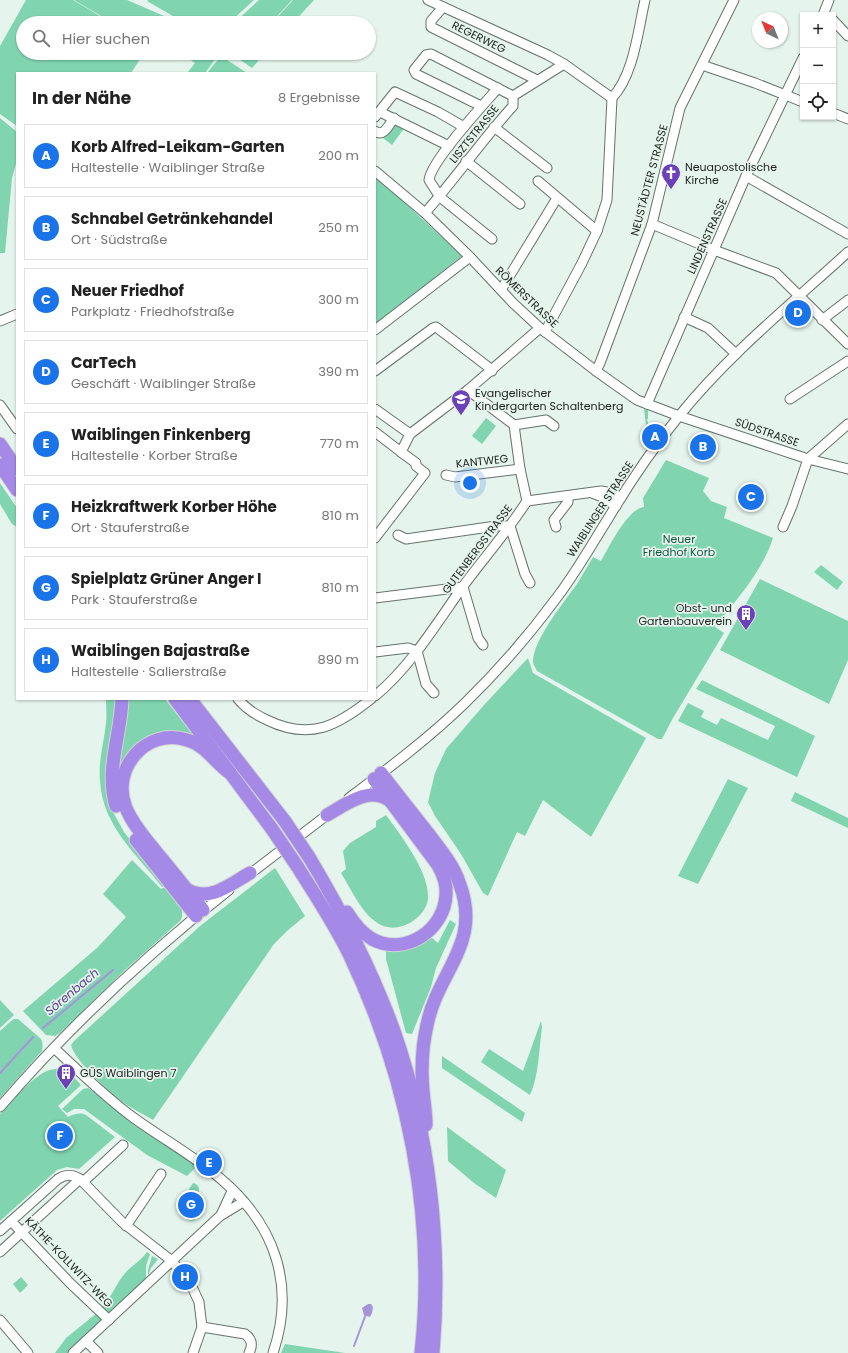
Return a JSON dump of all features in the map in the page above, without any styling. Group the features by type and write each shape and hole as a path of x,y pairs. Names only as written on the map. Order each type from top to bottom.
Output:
{"highway":[{"path":"0,444 16,468"},
{"path":"0,465 16,489"},
{"path":"122,700 112,773 114,799 118,811 123,822 132,835 199,913"},
{"path":"176,700 272,829 297,866 335,928 366,992 383,1036 397,1083 410,1138 422,1216 425,1286 421,1353"},
{"path":"191,700 284,820 309,857 333,898 359,949 394,1031 422,1135 428,1173 436,1253 433,1353"},
{"path":"199,913 186,888 142,834 130,816 124,802 122,781 132,757 144,746 153,741 171,737 188,740 198,744 230,773"},
{"path":"333,898 363,932 372,939 382,943 403,944 414,941 423,936 437,923 442,914 445,903 446,885 443,876 431,854 392,802 378,776"},
{"path":"378,776 440,849 459,881 466,908 464,935 461,946 438,992 427,1023 422,1069 426,1124 422,1135"},
{"path":"328,814 369,795 380,796 392,802"},
{"path":"186,888 192,892 210,894 250,873"}],"street":[{"path":"428,0 531,46 564,64 612,98"},
{"path":"401,452 410,434 468,390 542,330 582,263 597,231 607,200 612,98 618,91 632,60 645,0"},
{"name":"NEUSTÄDTER STRASSE","path":"596,371 652,224 680,108 734,0"},
{"path":"824,12 829,0"},
{"name":"REGERWEG","path":"443,7 431,20 431,27 537,80"},
{"path":"836,23 848,36"},
{"path":"481,106 416,74 414,70 426,55 431,54 513,96 564,64"},
{"name":"LINDENSTRASSE","path":"647,404 746,176 800,64"},
{"path":"702,65 755,83 800,101"},
{"path":"492,239 440,197 429,180 430,173 449,146 481,106 498,88"},
{"path":"449,146 394,118 378,114 395,92 438,112 464,127"},
{"name":"LISZTSTRASSE","path":"425,213 440,197 466,161 513,106 513,96"},
{"path":"836,114 848,118"},
{"path":"376,132 381,133 384,131 394,118"},
{"path":"494,127 547,168"},
{"path":"466,161 520,204"},
{"name":"RÖMERSTRASSE","path":"376,172 425,213 542,330 625,392 647,404 679,416"},
{"path":"746,176 848,234"},
{"path":"538,181 597,231"},
{"path":"501,290 557,198"},
{"path":"652,224 714,250 776,273 848,344"},
{"name":"WAIBLINGER STRASSE","path":"0,1107 54,1048 127,976 199,913 378,776 465,703 512,653 559,595 618,502 679,416 736,354 848,252"},
{"path":"376,329 470,257"},
{"path":"822,320 848,300"},
{"path":"0,321 16,314"},
{"path":"684,317 708,328 736,354"},
{"path":"376,370 436,327 492,371"},
{"path":"790,399 848,361"},
{"path":"468,390 514,425 546,420 554,426"},
{"path":"0,405 16,428"},
{"path":"376,410 410,434"},
{"name":"SÜDSTRASSE","path":"679,416 808,459 848,469"},
{"path":"783,527 792,506 808,459 848,424"},
{"name":"GUTENBERGSTRASSE","path":"376,695 398,675 417,651 463,586 510,526 527,500 520,469 514,425"},
{"path":"376,433 416,463 416,466 425,473 376,537"},
{"name":"KANTWEG","path":"446,475 456,477 520,469"},
{"path":"527,500 588,493 618,502"},
{"path":"556,527 554,520 568,502 568,496"},
{"path":"398,535 406,539 496,526 510,526 525,574 530,583"},
{"path":"376,598 463,586 478,638 483,645"},
{"path":"376,652 408,648 417,651 426,684 434,693"},
{"path":"239,700 255,714 275,724 304,730 316,730 335,723 348,716 370,700"},
{"path":"54,1048 88,1080 133,1118 208,1169 232,1191 255,1216 270,1242 278,1266 282,1285 283,1309 279,1335 273,1353"},
{"path":"0,1252 123,1145"},
{"path":"126,1226 161,1174"},
{"path":"0,1231 58,1179 63,1176 72,1175 81,1180 126,1226 172,1262 193,1289 199,1302 202,1327 193,1353"},
{"path":"220,1216 232,1191"},
{"path":"73,1353 220,1216 243,1202"},
{"name":"KÄTHE-KOLLWITZ-WEG","path":"12,1221 70,1283 109,1320"},
{"path":"0,1320 28,1353"},
{"path":"202,1327 249,1336 252,1341 249,1353"},
{"path":"86,1341 98,1353"}],"green space":[{"path":"26,0 73,0 100,16 17,16"},
{"path":"74,0 127,0 164,16 101,16"},
{"path":"254,0 237,16 173,16 147,1"},
{"path":"259,0 292,0 277,16 242,16"},
{"path":"293,0 314,0 299,16 278,16"},
{"path":"16,18 16,60 139,60 132,72 16,72 16,125 0,114 0,46"},
{"path":"190,60 215,60 206,72 188,72 195,63"},
{"path":"218,60 227,60 245,72 208,72"},
{"path":"240,60 259,60 252,68"},
{"path":"0,118 16,131 16,164 12,178 5,253 0,253"},
{"path":"395,123 405,127 392,145 383,138"},
{"path":"376,176 462,256 376,323"},
{"path":"644,409 648,410 647,419 650,433 647,434"},
{"path":"486,418 496,426 482,444 472,436"},
{"name":"Neuer Friedhof Korb","path":"666,460 709,478 703,491 711,501 727,507 724,518 773,538 756,574 715,627 724,633 662,739 658,739 537,671 533,662 534,653 543,632 577,584 593,557 601,561 625,521 638,509 644,507 643,498"},
{"path":"0,483 16,507 16,526 12,524 0,504"},
{"path":"821,565 843,582 837,590 814,572"},
{"path":"760,579 848,621 848,660 829,704 720,650"},
{"path":"528,658 533,673 646,738 591,837 543,800 525,836 517,832 488,896 483,893 461,854 435,816 428,802 435,773 446,749 484,705"},
{"path":"702,680 815,736 797,777 678,721 688,703 704,711 701,717 717,725 721,718 768,740 775,726 696,689"},
{"path":"106,700 117,700 109,789 113,812 124,832 166,885 162,887 122,838 107,812 102,797 100,781 100,759 106,720"},
{"path":"124,700 166,700 197,740 163,735 122,771 142,843 116,762"},
{"path":"728,779 748,788 698,884 678,876"},
{"path":"795,792 848,818 848,828 791,801"},
{"path":"386,815 419,864 427,886 428,899 424,910 413,921 400,927 388,927 378,923 369,916 361,906 341,873 346,869 343,851 350,843 376,827 376,821"},
{"path":"132,860 161,889 167,886 174,894 181,906 181,920 125,970 60,1033 55,1036 46,1035 23,1011 97,948 126,917 103,894"},
{"path":"275,868 305,916 274,944 153,1120 116,1097 104,1087 83,1065 73,1051 71,1045 200,926"},
{"path":"450,920 456,924 436,968 431,987 412,1034 406,1033 386,959 386,950 406,949 432,938 438,943"},
{"path":"0,1000 14,1015 0,1028"},
{"path":"14,1019 18,1019 40,1038 42,1041 42,1051 0,1098 0,1031"},
{"path":"541,1021 542,1027 537,1071 530,1095 481,1062 489,1049 523,1071"},
{"path":"442,1056 525,1113 522,1122 442,1068"},
{"path":"60,1068 69,1072 81,1085 58,1106 68,1117 77,1114 86,1115 115,1137 79,1169 67,1167 57,1170 0,1221 0,1114 23,1089 37,1077 50,1070"},
{"path":"88,1088 197,1166 187,1176 147,1155 84,1109 74,1109 67,1113 62,1109 83,1089"},
{"path":"447,1127 506,1170 496,1198 474,1183 448,1161"},
{"path":"193,1183 199,1187 199,1195 195,1220 191,1221 180,1216 188,1191"},
{"path":"147,1252 150,1254 146,1266 146,1282 108,1314 101,1309 125,1273"},
{"path":"152,1256 158,1259 151,1268 148,1276 148,1270"},
{"path":"21,1277 28,1285 20,1293 13,1284"},
{"path":"97,1313 102,1319 101,1323 69,1353 55,1353 66,1338"},
{"path":"285,1344 345,1353 281,1353"}],"shaded area":[{"path":"368,1304 371,1304 373,1307 370,1317 364,1315 362,1308"}],"waterway":[{"name":"Sörenbach","path":"43,1028 113,970"},
{"name":"Sörenbach","path":"0,1073 33,1037"},
{"path":"354,1346 366,1314"}],"place":[{"name":"Neuapostolische Kirche","path":"671,190"},
{"name":"CarTech","path":"798,313"},
{"name":"Evangelischer Kindergarten Schaltenberg","path":"461,416"},
{"name":"Korb Alfred-Leikam-Garten","path":"655,437"},
{"name":"Schnabel Getränkehandel","path":"703,447"},
{"name":"Neuer Friedhof","path":"751,497"},
{"name":"Obst- und Gartenbauverein","path":"746,631"},
{"name":"GÜS Waiblingen 7","path":"66,1090"},
{"name":"Heizkraftwerk Korber Höhe","path":"60,1136"},
{"name":"Waiblingen Finkenberg","path":"209,1163"},
{"name":"Spielplatz Grüner Anger I","path":"191,1205"},
{"name":"Waiblingen Bajastraße","path":"185,1277"}]}
